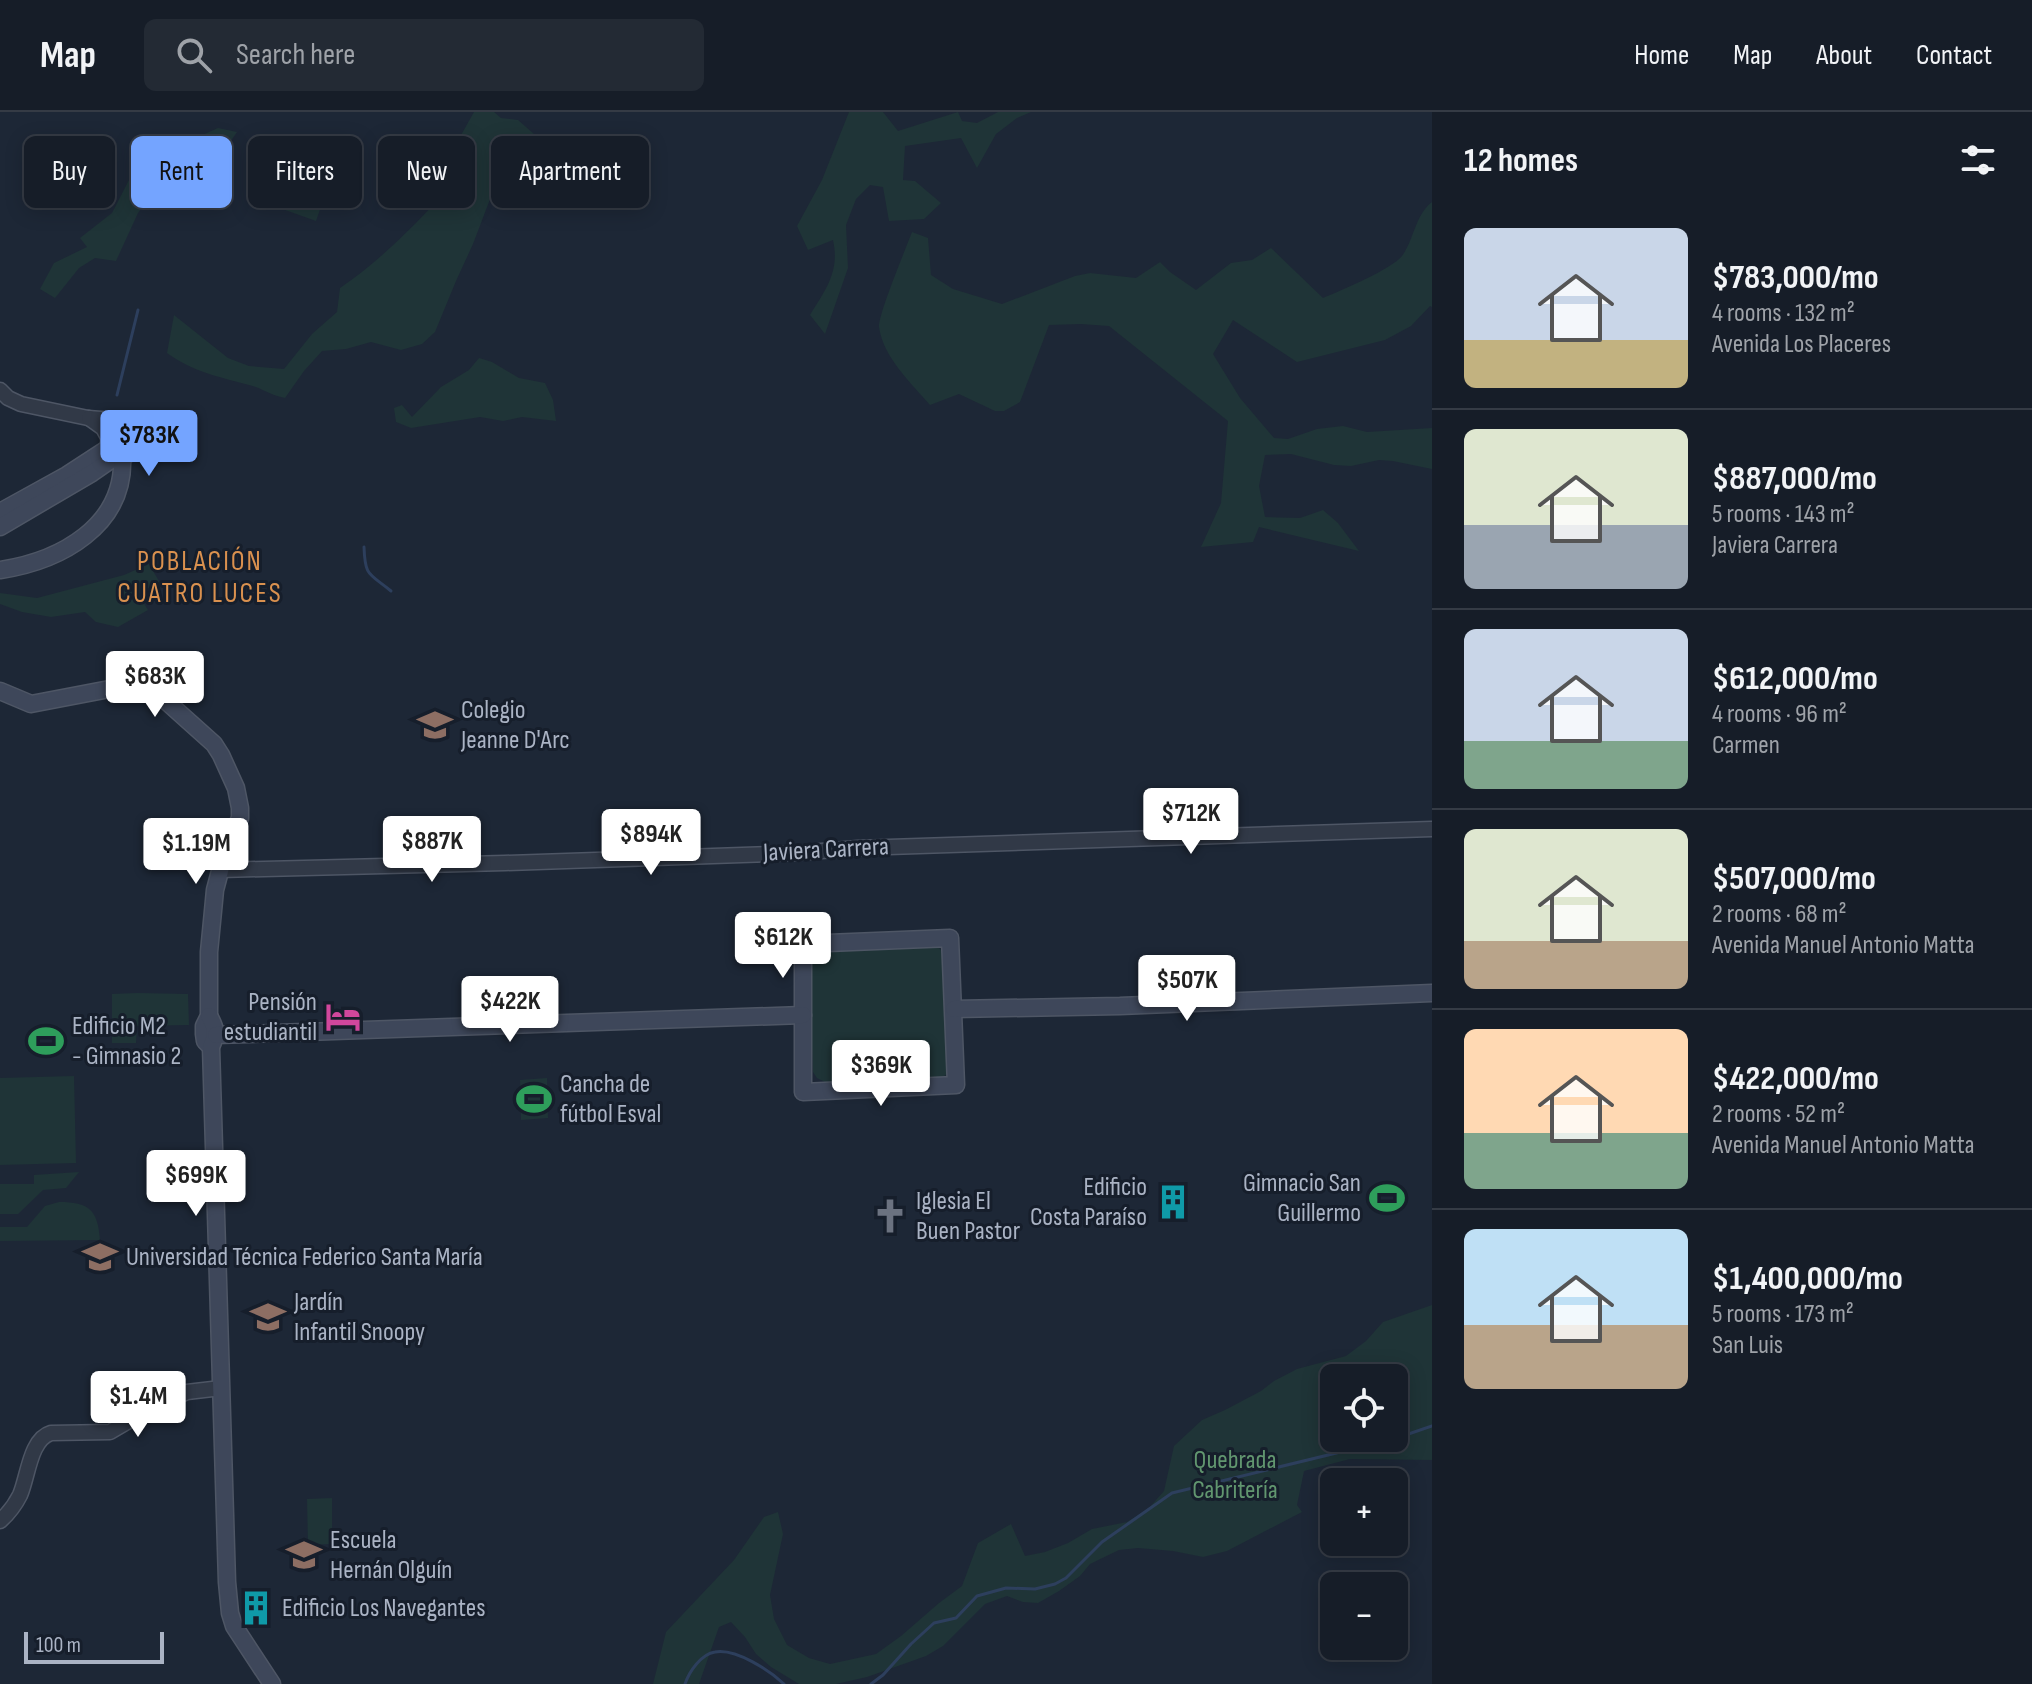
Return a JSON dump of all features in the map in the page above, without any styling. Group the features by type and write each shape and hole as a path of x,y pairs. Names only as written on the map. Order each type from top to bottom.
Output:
{"main road":[{"path":"0,527 92,473 123,444"},
{"path":"0,570 49,557 75,543 101,522 134,460 123,444"},
{"path":"0,512 123,444"},
{"path":"92,473 110,475 114,480 114,496"},
{"path":"0,691 31,704 138,686 166,701 214,744 236,788 240,818 220,870 210,930 209,1016 214,1025 227,1572 234,1626 272,1684"},
{"path":"950,938 954,1009 956,1085 803,1092 803,944 950,938"},
{"path":"954,1009 1120,1006 1432,993"},
{"path":"213,1041 803,1015"}],"street":[{"path":"0,390 21,404 88,418 114,420 123,444"},
{"path":"88,418 123,444"},
{"name":"Javiera Carrera","path":"220,870 505,863 797,853 873,847 1432,829"},
{"path":"0,1521 18,1499 34,1448 43,1435 110,1432 187,1392 221,1388"}],"green space":[{"path":"474,112 494,112 501,118 518,120 534,134 544,136 491,136 491,197 435,332 422,344 401,350 371,342 322,351 285,398 199,370 167,353 174,315 228,358 249,366 284,369 312,334 337,312 340,288 370,266 430,208 475,208 475,136 461,136"},
{"path":"849,112 883,112 898,131 958,112 962,121 977,123 998,112 1031,112 996,134 977,168 961,138 905,146 903,180 915,181 941,203 924,219 889,221 883,187 870,185 856,199 846,225 848,268 825,334 810,315 833,270 833,240 808,250 797,226 822,180"},
{"path":"218,128 237,132 232,139 232,136 200,136"},
{"path":"131,177 131,208 142,208 116,261 95,258 79,268 55,298 40,289 54,263 87,247 80,238 112,213"},
{"path":"1432,202 1432,307 1411,326 1385,340 1297,362 1233,320 1213,354 1240,398 1274,438 1288,439 1317,429 1343,426 1367,432 1432,428 1432,469 1393,461 1379,460 1351,466 1291,454 1265,455 1259,486 1265,517 1300,518 1323,510 1338,523 1359,551 1259,527 1253,542 1201,547 1221,503 1228,421 1109,326 1049,325 1020,402 1004,411 995,411 959,394 930,405 899,369 886,349 879,327 912,232 928,238 931,275 953,289 1002,304 1090,273 1136,278 1160,262 1196,290 1231,263 1252,260 1271,248 1323,298 1388,267 1402,256 1422,214"},
{"path":"280,208 321,208 316,221"},
{"path":"479,358 519,378 545,383 553,400 556,421 522,417 503,421 480,417 411,428 396,422 394,408 402,405 412,417 441,387 469,370"},
{"path":"149,564 163,588 146,588 138,594 148,610 118,627 96,622 85,612 51,617 0,604 0,593 37,598 124,575"},
{"path":"937,946 946,956 947,1074 938,1080 825,1082 817,1078 813,1072 808,960 813,951"},
{"path":"112,994 188,994 189,1025 137,1026 136,1043 112,1043"},
{"path":"74,1076 76,1163 0,1165 0,1078"},
{"name":"Cancha de fútbol Esval","path":"547,1078 548,1118 521,1120 520,1080"},
{"path":"79,1172 66,1188 43,1190 18,1214 0,1214 0,1184 34,1184 34,1175"},
{"path":"59,1202 78,1204 90,1210 97,1221 100,1240 0,1241 0,1227 27,1227 45,1206"},
{"name":"Quebrada Cabritería","path":"1432,1305 1432,1460 1350,1459 1304,1471 1297,1505 1302,1512 1227,1551 1203,1557 1138,1548 1119,1550 1090,1564 1080,1576 1038,1603 1007,1596 985,1604 943,1646 926,1656 867,1677 836,1684 799,1684 756,1654 731,1622 719,1627 699,1684 653,1684 666,1632 734,1560 764,1517 778,1512 783,1534 770,1595 774,1619 787,1645 809,1658 830,1664 876,1654 962,1586 978,1543 1011,1524 1025,1556 1068,1543 1092,1529 1127,1522 1148,1509 1164,1491 1174,1446 1202,1420 1297,1369 1346,1356 1366,1341 1383,1322"},
{"path":"332,1498 332,1544 308,1545 307,1499"}],"waterway":[{"path":"117,395 138,310"},
{"path":"364,547 370,574 391,591"},
{"name":"Quebrada Cabritería","path":"871,1684 934,1623 956,1618 977,1596 1006,1588 1035,1589 1066,1578 1102,1542 1172,1493 1394,1439 1432,1426"},
{"path":"685,1684 700,1660 715,1652 733,1653 784,1684"}],"place":[{"name":"Colegio Jeanne D'Arc","path":"435,725"},
{"name":"Pensión estudiantil","path":"343,1017"},
{"name":"Edificio M2 - Gimnasio 2","path":"46,1041"},
{"name":"Cancha de fútbol Esval","path":"534,1099"},
{"name":"Gimnacio San Guillermo","path":"1387,1198"},
{"name":"Edificio Costa Paraíso","path":"1173,1202"},
{"name":"Iglesia El Buen Pastor","path":"890,1216"},
{"name":"Universidad Técnica Federico Santa María","path":"100,1257"},
{"name":"Jardín Infantil Snoopy","path":"268,1317"},
{"name":"Escuela Hernán Olguín","path":"304,1555"},
{"name":"Edificio Los Navegantes","path":"256,1608"}],"district":[{"name":"POBLACIÓN CUATRO LUCES","path":"200,577"}]}
